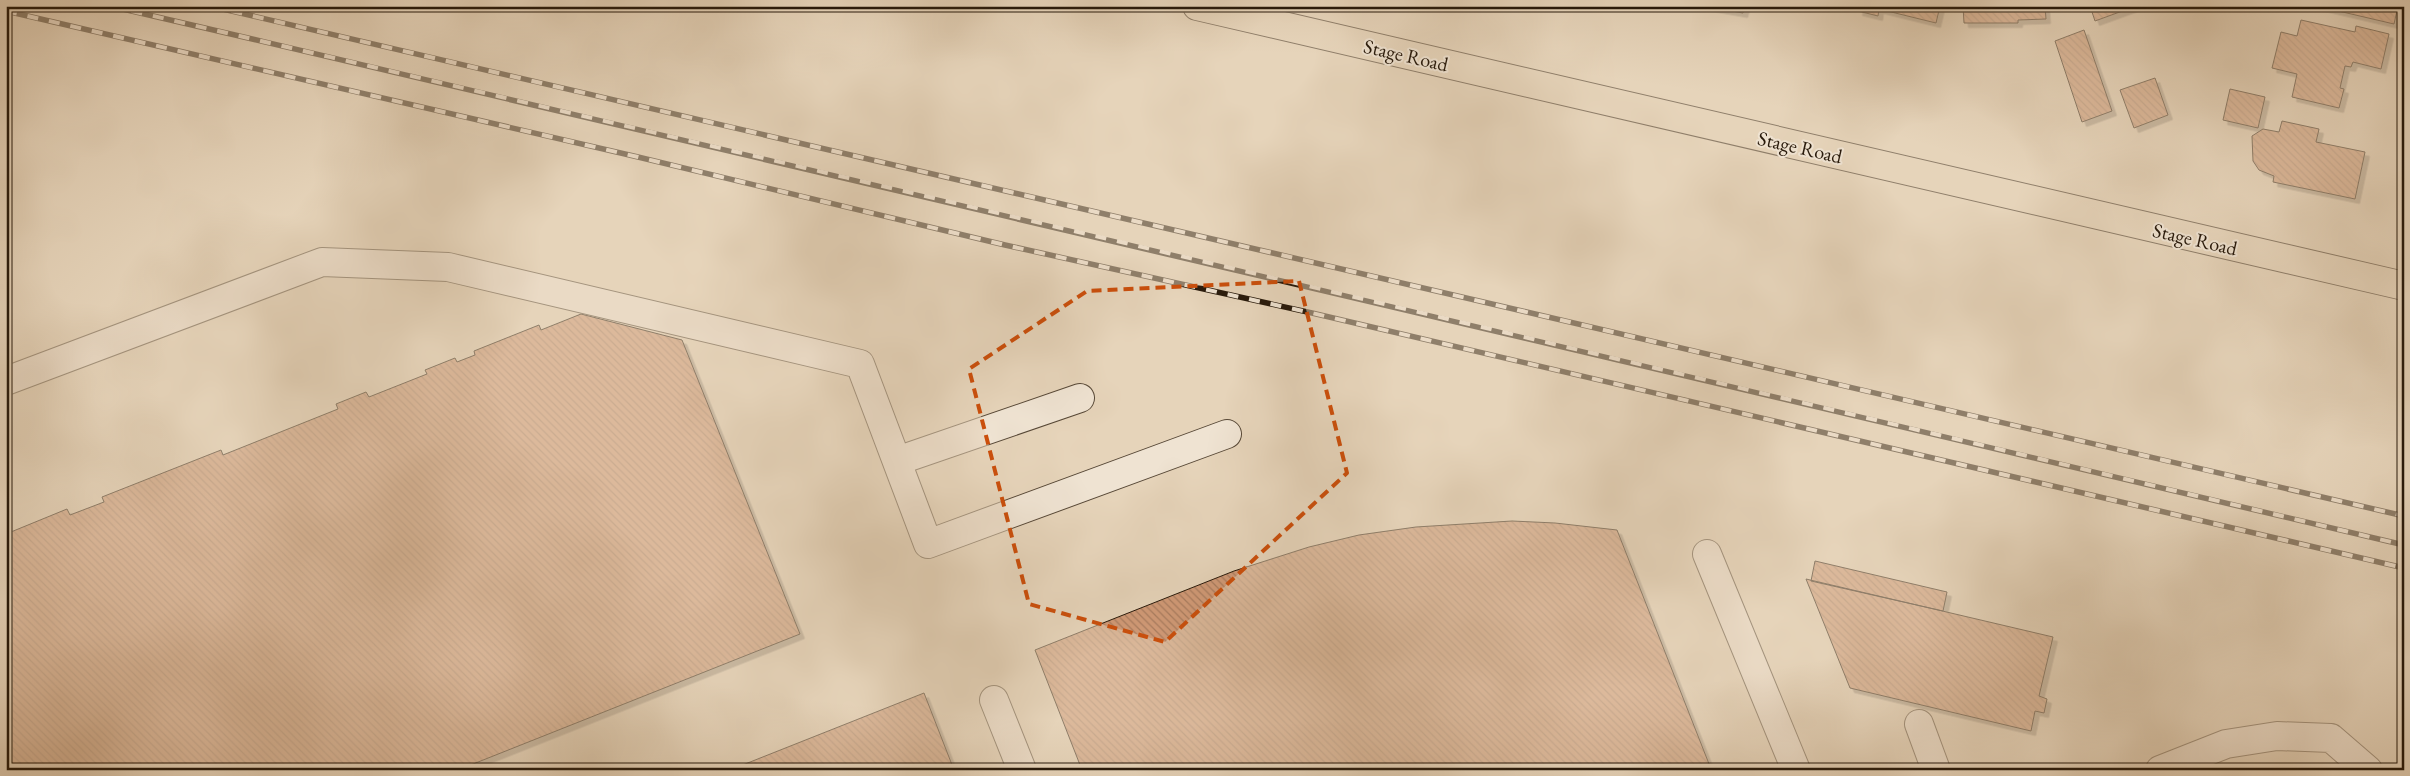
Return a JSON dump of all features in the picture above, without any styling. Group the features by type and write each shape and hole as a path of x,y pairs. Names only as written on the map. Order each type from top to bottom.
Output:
{"main road":[{"name":"Stage Road","path":"1197,6 2404,286"}],"street":[{"path":"6,381 322,262 448,267 860,364 928,544 1227,434"},
{"path":"896,461 1080,398"},
{"path":"1707,554 1796,770"},
{"path":"994,700 1022,770"},
{"path":"1920,724 1936,770"},
{"path":"2160,770 2226,744 2278,736 2331,738 2368,770"}],"highlighted area":[{"path":"1299,281 1347,473 1165,642 1029,604 969,369 1087,291"}],"building":[{"path":"1704,6 1745,6 1743,13"},
{"path":"1859,6 1940,6 1936,23 1879,9 1878,16 1858,11"},
{"path":"1963,6 2045,6 2046,19 2018,20 2018,23 1964,23"},
{"path":"2090,6 2136,6 2095,21"},
{"path":"2317,6 2398,6 2394,24"},
{"path":"2301,20 2355,32 2356,26 2389,34 2381,69 2353,62 2351,67 2345,66 2340,88 2344,89 2339,108 2292,97 2297,74 2272,68 2281,32 2297,36"},
{"path":"2084,30 2112,111 2082,122 2055,41"},
{"path":"2155,78 2168,115 2134,128 2120,90"},
{"path":"2230,89 2265,97 2258,128 2223,120"},
{"path":"2282,121 2319,129 2316,142 2365,152 2355,199 2273,182 2274,176 2259,170 2253,161 2252,136 2263,129 2279,132"},
{"path":"581,314 682,340 800,634 458,770 6,770 6,534 67,509 70,515 104,502 102,497 221,450 223,455 338,409 336,404 366,392 369,397 427,374 425,370 455,358 457,362 475,355 474,351 539,325 541,330"},
{"path":"1512,521 1555,523 1617,530 1711,769 1082,770 1035,650 1234,571 1309,547 1359,535 1416,527"},
{"path":"1815,561 1947,592 1943,611 1811,581"},
{"path":"1806,579 2053,637 2039,696 2047,699 2044,713 2035,711 2031,731 1850,688"},
{"path":"924,693 954,770 730,770"}],"railway":[{"path":"110,6 2404,545"},
{"path":"210,6 2404,516"},
{"path":"6,11 638,157 1005,245 1312,313 2404,568"}]}
